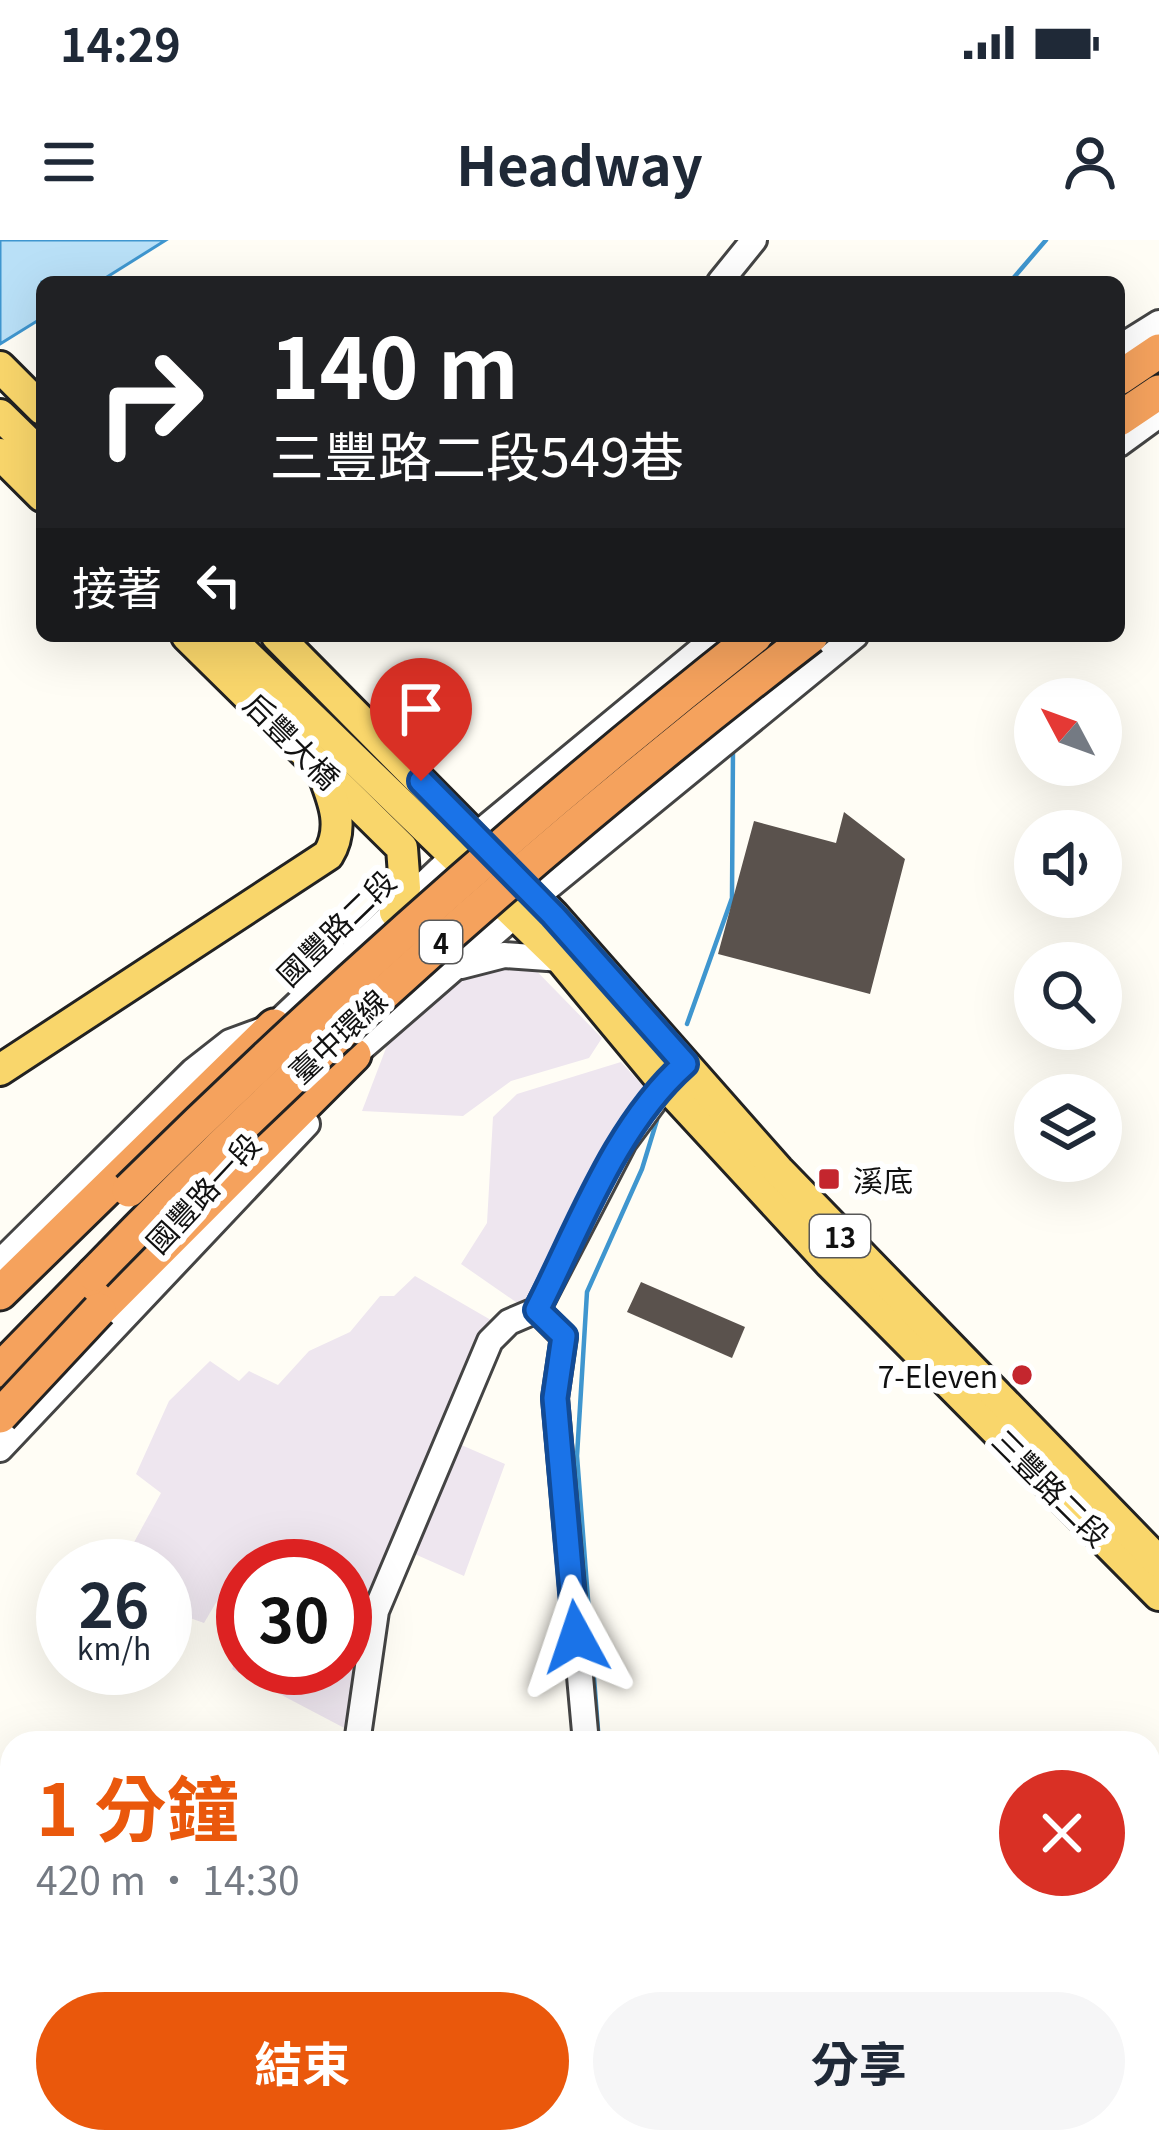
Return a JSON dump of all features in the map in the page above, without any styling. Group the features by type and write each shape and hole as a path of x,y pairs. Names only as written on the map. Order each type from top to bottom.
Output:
{"highway":[{"path":"1125,375 1159,351"},
{"path":"1125,414 1159,392"},
{"name":"臺中環線","path":"0,1322 288,1034 546,805 748,642"},
{"name":"臺中環線","path":"0,1370 193,1171 385,991 576,823 816,649"},
{"path":"290,1115 326,1025 490,874"},
{"path":"0,1294 274,1027"},
{"path":"0,1416 354,1054"}],"main road":[{"path":"0,367 36,403"},
{"path":"0,415 36,450"},
{"path":"0,454 36,490"},
{"name":"后豐大橋","path":"193,642 403,848 405,888 395,912"},
{"name":"后豐大橋","path":"234,642 464,846"},
{"name":"后豐大橋","path":"282,642 464,846"},
{"path":"0,1070 328,855 337,826 321,768"},
{"name":"三豐路二段","path":"464,846 675,1074 872,1306 1159,1595"},
{"name":"三豐路二段","path":"524,907 561,959 1159,1562"}],"street":[{"path":"725,276 754,240"},
{"path":"1125,344 1159,323"},
{"path":"1125,391 1159,370"},
{"path":"1125,440 1159,415"},
{"name":"國豐路二段","path":"0,1262 193,1071 230,1042 274,1027 464,846 710,642"},
{"path":"490,874 776,642"},
{"path":"443,976 816,649"},
{"path":"443,976 504,955 561,959"},
{"name":"國豐路一段","path":"0,1449 316,1115 354,1054 443,976"},
{"path":"359,1731 376,1611 490,1341 509,1322 537,1310 624,1142 675,1074"},
{"path":"537,1310 564,1336 555,1398 585,1731"},
{"path":"0,1381 35,1412"}],"shaded area":[{"path":"518,952 602,1038 589,1058 511,1081 463,1116 362,1111 391,1035 456,962"},
{"path":"621,1062 645,1088 645,1096 526,1309 461,1264 487,1223 493,1117 517,1094"},
{"path":"415,1276 496,1323 443,1437 505,1464 464,1576 399,1547 372,1648 372,1539 216,1539 216,1603 204,1623 192,1619 192,1539 136,1539 161,1493 136,1474 169,1401 210,1361 239,1381 249,1371 278,1385 309,1351 350,1332 380,1296 394,1296"},
{"path":"281,1695 360,1695 350,1731"}],"water":[{"path":"0,240 166,240 109,276 36,276 36,322 0,344"}],"building":[{"path":"844,812 905,859 870,994 718,954 754,821 836,843"},
{"path":"641,1282 745,1327 732,1358 627,1312"}],"waterway":[{"path":"1015,276 1046,240"},
{"path":"687,1024 732,898 733,749"},
{"path":"598,1731 577,1456 587,1292 642,1169 657,1120"}],"place":[{"name":"溪底","path":"829,1179"},
{"name":"7-Eleven","path":"1022,1375"}],"route":[{"path":"421,781 553,915 685,1064 664,1083 624,1142 537,1310 560,1326 564,1336 555,1398 576,1637"}]}
